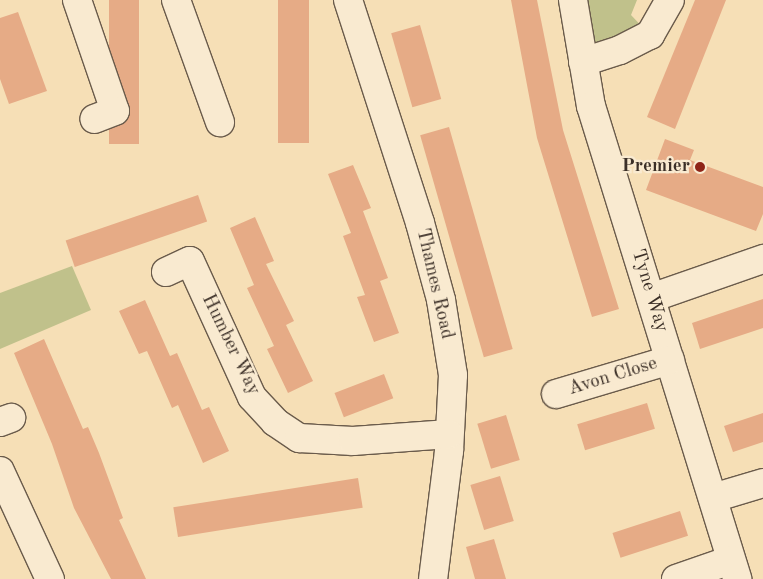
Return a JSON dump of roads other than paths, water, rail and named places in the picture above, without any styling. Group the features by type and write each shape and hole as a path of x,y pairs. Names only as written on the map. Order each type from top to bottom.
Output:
{"street":[{"path":"77,0 115,111 94,119"},
{"path":"176,0 220,122"},
{"name":"Thames Road","path":"348,0 441,300 453,375 450,434 433,579"},
{"name":"Tyne Way","path":"573,0 591,106 734,570"},
{"path":"583,62 620,50 650,35 670,0"},
{"path":"650,298 763,259"},
{"name":"Humber Way","path":"166,272 190,261 207,272 252,397 274,422 299,438 353,441 450,434"},
{"name":"Avon Close","path":"556,394 670,360"},
{"path":"0,471 50,579"},
{"path":"713,498 763,483"},
{"path":"676,579 734,570"}],"place":[{"name":"Premier","path":"700,167"}]}
